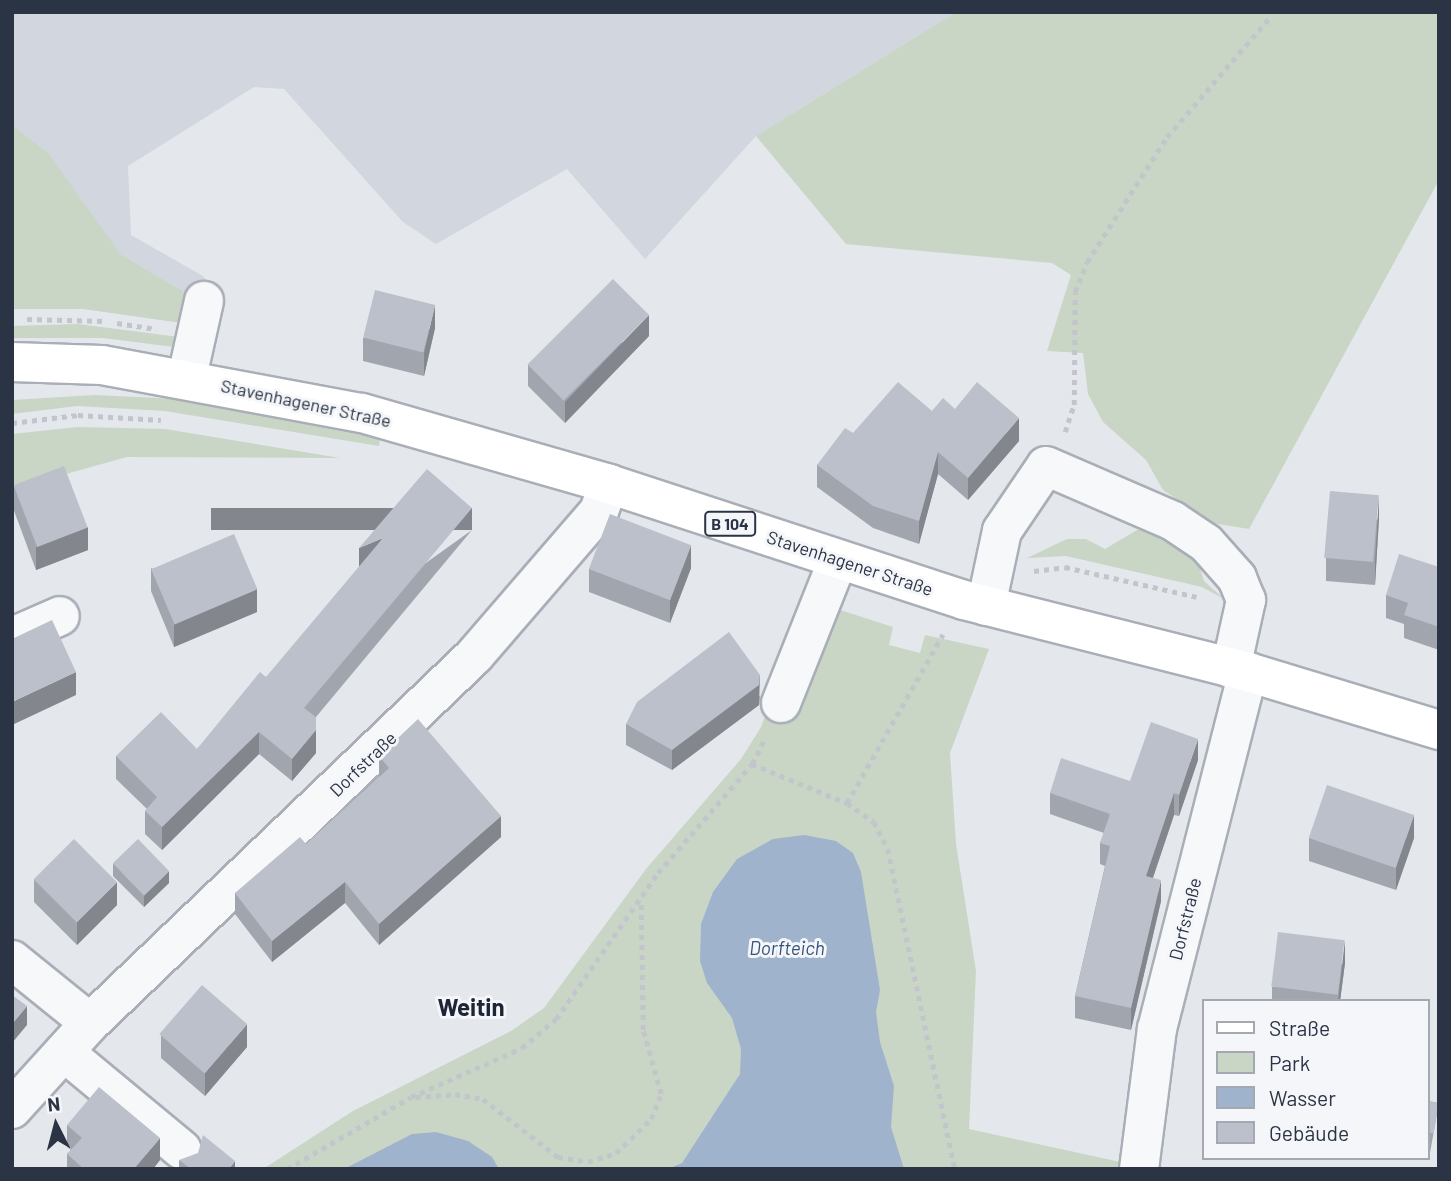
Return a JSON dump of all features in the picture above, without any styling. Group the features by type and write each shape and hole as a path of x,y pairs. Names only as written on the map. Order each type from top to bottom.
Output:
{"main road":[{"name":"Stavenhagener Straße","path":"12,362 102,365 187,377 362,413 609,484 986,606 1240,670 1439,730"}],"street":[{"path":"187,377 204,301"},
{"path":"986,606 1002,531 1046,466"},
{"name":"Dorfstraße","path":"1046,466 1174,521 1206,543 1237,578 1246,600 1240,670 1157,1029 1139,1169"},
{"name":"Dorfstraße","path":"12,1109 90,1023 474,656 599,511 609,484"},
{"path":"781,703 838,560"},
{"path":"12,637 60,616"},
{"path":"12,960 90,1023"},
{"path":"64,1052 182,1150"}],"path":[{"path":"1046,466 1070,423 1074,405 1075,292 1087,262 1167,137 1270,16"},
{"path":"12,423 78,415 167,421"},
{"path":"847,803 944,628"},
{"path":"286,1169 411,1097 530,1041 556,1019 640,903 658,873 752,764 847,803 874,822 888,849 955,1169"},
{"path":"411,1097 455,1094 483,1099 558,1157 588,1162 616,1153 651,1119 662,1094 643,1030 640,903"}],"shaded area":[{"path":"12,12 956,12 756,136 645,259 567,169 436,244 403,222 284,89 254,87 128,166 131,235 203,276 224,303 220,328 84,309 12,309"}],"green space":[{"path":"956,12 1439,12 1439,180 1249,529 1212,523 1163,490 1146,460 1103,422 1088,394 1083,353 1047,351 1071,275 1052,263 846,244 756,136"},
{"path":"12,125 48,153 121,255 182,291 190,304 189,324 84,309 12,309"},
{"path":"78,324 187,338 182,348 103,338 12,338 12,326"},
{"path":"94,395 179,399 258,411 380,438 379,446 165,411 77,406 12,414 12,400"},
{"path":"78,427 165,429 340,458 127,457 12,489 12,434"},
{"path":"1137,530 1154,530 1196,556 1204,581 1224,599 1202,587 1066,556 1027,558 1067,539 1086,539 1105,549"},
{"path":"834,608 893,627 889,645 920,653 925,635 989,649 950,753 956,844 976,971 969,1129 1125,1163 1125,1169 263,1169 353,1111 511,1031 544,1008 646,869 741,759 761,727 786,659"}],"water":[{"name":"Dorfteich","path":"804,835 836,841 853,853 861,872 880,990 876,1012 880,1042 894,1086 891,1127 904,1169 668,1169 682,1163 740,1074 741,1049 732,1018 707,983 700,961 701,924 713,892 737,859 773,839"},
{"path":"436,1132 468,1141 492,1157 499,1169 344,1169 412,1134"}],"building":[{"path":"613,279 649,315 564,401 527,365"},
{"path":"375,290 435,305 423,353 363,338"},
{"path":"898,382 932,411 943,398 955,409 977,382 1019,418 968,478 938,452 919,521 873,506 817,465 845,428 853,433"},
{"path":"64,466 88,528 37,547 14,485"},
{"path":"427,469 472,508 304,708 316,717 316,730 292,759 259,732 162,827 145,811 157,797 116,756 161,712 197,749 260,672 266,677 383,538 359,548"},
{"path":"1330,491 1379,495 1373,562 1324,558"},
{"path":"610,514 691,545 670,600 589,569"},
{"path":"234,534 257,589 175,624 151,569"},
{"path":"1399,554 1439,567 1439,627 1404,615 1408,603 1386,595"},
{"path":"52,620 76,672 12,702 12,639"},
{"path":"729,632 760,675 759,685 672,750 626,724 637,702"},
{"path":"418,719 501,816 379,924 345,882 272,941 235,893 300,837 306,844 389,768 379,756"},
{"path":"1151,722 1198,739 1179,795 1174,793 1146,876 1161,880 1131,1008 1075,996 1110,846 1100,843 1110,814 1050,793 1061,758 1130,781"},
{"path":"1327,785 1414,815 1396,868 1309,838"},
{"path":"74,839 117,882 77,922 34,879"},
{"path":"138,839 169,871 144,896 113,863"},
{"path":"1278,932 1345,940 1338,995 1271,987"},
{"path":"202,985 247,1024 205,1073 159,1034"},
{"path":"12,995 27,1006 12,1024"},
{"path":"99,1087 160,1138 134,1169 84,1169 67,1154 82,1138 67,1125"},
{"path":"1430,1101 1439,1103 1433,1133 1430,1133"},
{"path":"203,1135 235,1161 229,1169 191,1169 179,1160 198,1153"}],"district":[{"name":"Weitin","path":"471,1007"}]}
